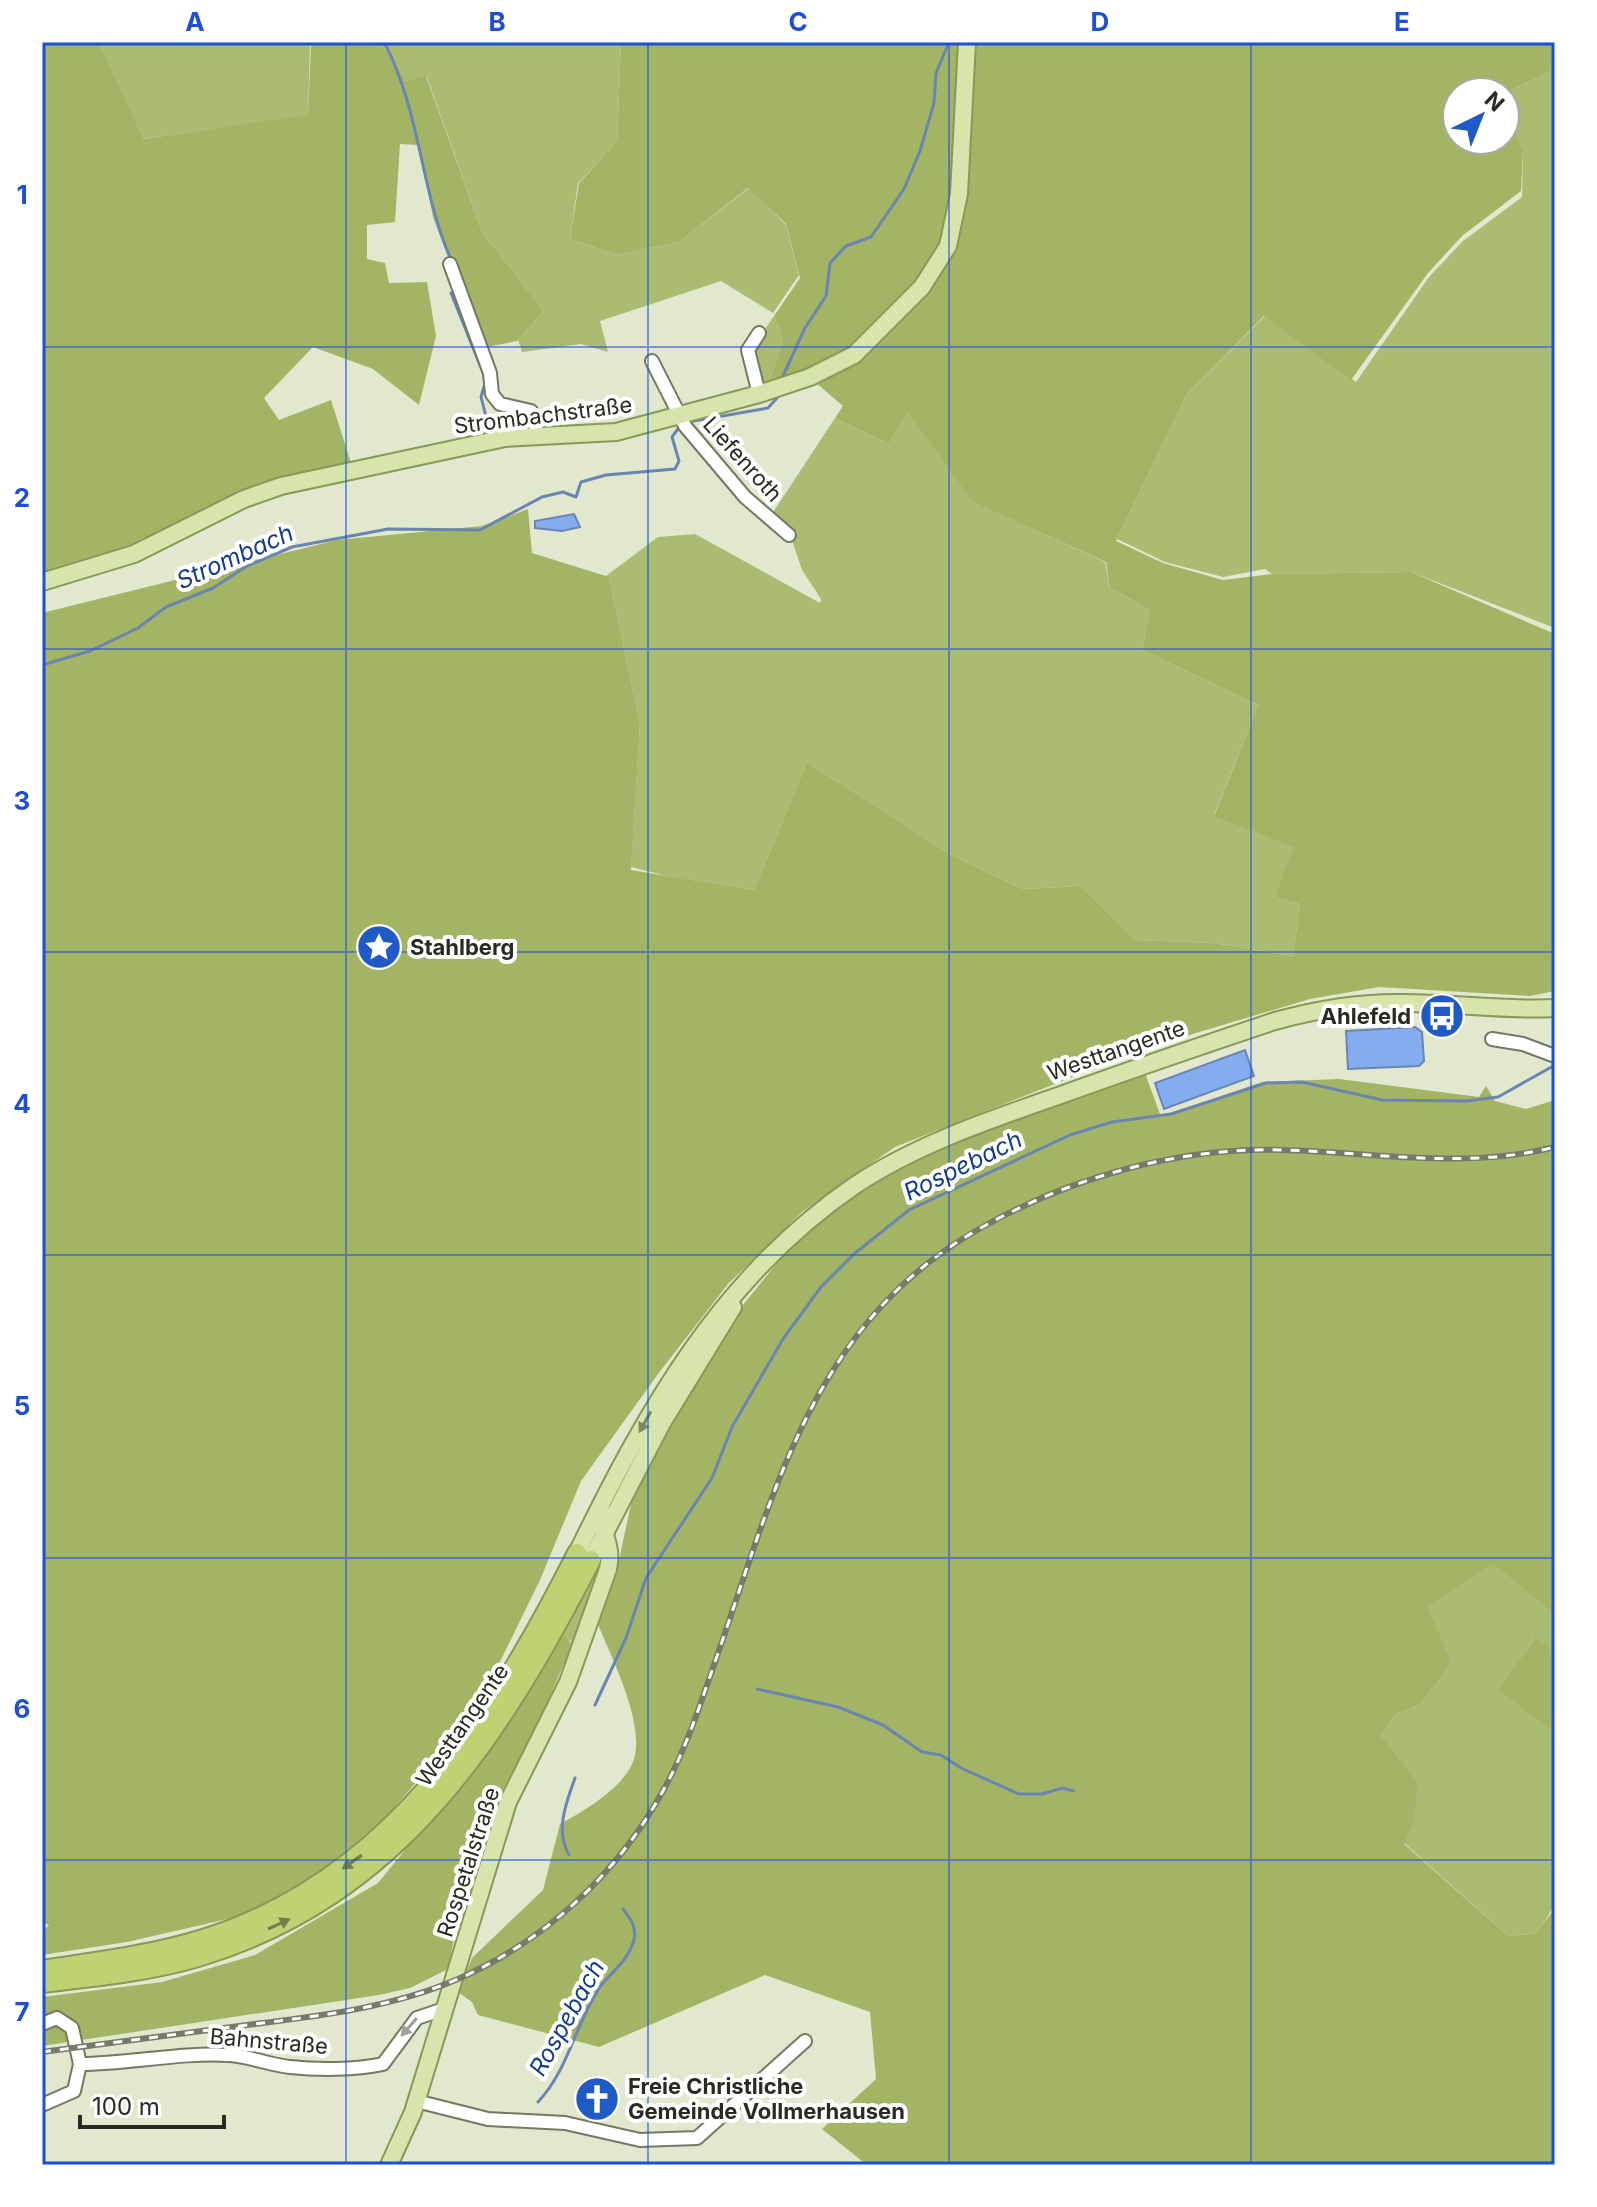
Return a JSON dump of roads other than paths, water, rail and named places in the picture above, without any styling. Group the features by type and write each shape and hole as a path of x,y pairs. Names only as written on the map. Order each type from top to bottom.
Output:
{"highway":[{"name":"Westtangente","path":"42,1970 156,1952 205,1938 282,1905 364,1854 415,1805 457,1755 592,1561"},
{"name":"Westtangente","path":"42,1983 107,1975 197,1957 296,1916 372,1867 416,1826 475,1754 515,1695 592,1561"}],"main road":[{"name":"Strombachstraße","path":"42,582 134,554 244,499 281,486 459,446 538,436 616,432 759,394 810,377 854,355 922,287 937,267 954,228 959,194 967,42"},
{"name":"Westtangente","path":"592,1561 601,1504 685,1355 717,1314 792,1238 854,1186 921,1150 996,1118 1275,1021 1350,1005 1555,1008"},
{"name":"Westtangente","path":"592,1561 662,1423 744,1287"},
{"path":"601,1504 600,1516 605,1533"},
{"name":"Rospetalstraße","path":"389,2165 416,2101 508,1802 568,1682 592,1561"}],"street":[{"path":"450,264 490,373 492,394 500,404 531,411 538,436"},
{"path":"759,333 748,350 759,394"},
{"name":"Liefenroth","path":"652,361 685,426 745,497 789,535"},
{"path":"1492,1039 1523,1044 1555,1056"},
{"name":"Bahnstraße","path":"80,2064 124,2064 138,2059 206,2054 246,2056 306,2068 377,2066 385,2061 417,2018 444,2009"},
{"path":"42,2024 57,2018 67,2023 74,2034 80,2064 74,2091 42,2105"},
{"path":"416,2101 488,2119 565,2123 640,2140 697,2138 805,2041"}],"water":[{"path":"574,514 580,527 562,531 535,528 535,521"},
{"path":"1415,1027 1422,1032 1424,1061 1419,1066 1348,1069 1346,1031"},
{"path":"1245,1050 1254,1076 1164,1109 1155,1083"}],"waterway":[{"path":"384,42 406,96 433,206 451,259"},
{"name":"Strombach","path":"782,378 805,328 826,296 830,263 846,246 871,237 904,189 920,151 934,103 936,73 949,42"},
{"path":"451,293 486,380 481,397 489,428"},
{"name":"Strombach","path":"688,422 768,408 777,398"},
{"name":"Strombach","path":"42,665 90,651 138,628 166,607 213,588 247,566 292,547 388,529 480,530 542,497 563,492 576,497 581,482 606,475 675,469 679,461 672,437 680,426"},
{"name":"Rospebach","path":"595,1705 626,1638 646,1578 712,1478 732,1427 783,1339 821,1287 854,1254 909,1210 1070,1135 1112,1122 1171,1114 1266,1083 1302,1082 1382,1100 1467,1101 1498,1097 1555,1065"},
{"path":"757,1689 838,1707 883,1725 922,1752 941,1755 961,1768 1019,1794 1042,1794 1062,1788 1074,1791"},
{"name":"Rospebach","path":"569,1855 562,1826 575,1778"},
{"name":"Rospebach","path":"538,2102 565,2061 591,2001 630,1950 634,1929 623,1909"}],"railway":[{"path":"42,2052 328,2014 407,1997 458,1979 490,1963 549,1925 576,1902 625,1849 672,1774 698,1711 780,1476 806,1418 838,1363 876,1313 922,1268 979,1229 1013,1211 1087,1181 1125,1169 1203,1154 1281,1150 1453,1159 1521,1154 1555,1147"}],"place":[{"name":"Stahlberg","path":"379,947"},
{"name":"Ahlefeld","path":"1442,1016"},
{"name":"Freie Christliche Gemeinde Vollmerhausen","path":"597,2099"}]}
